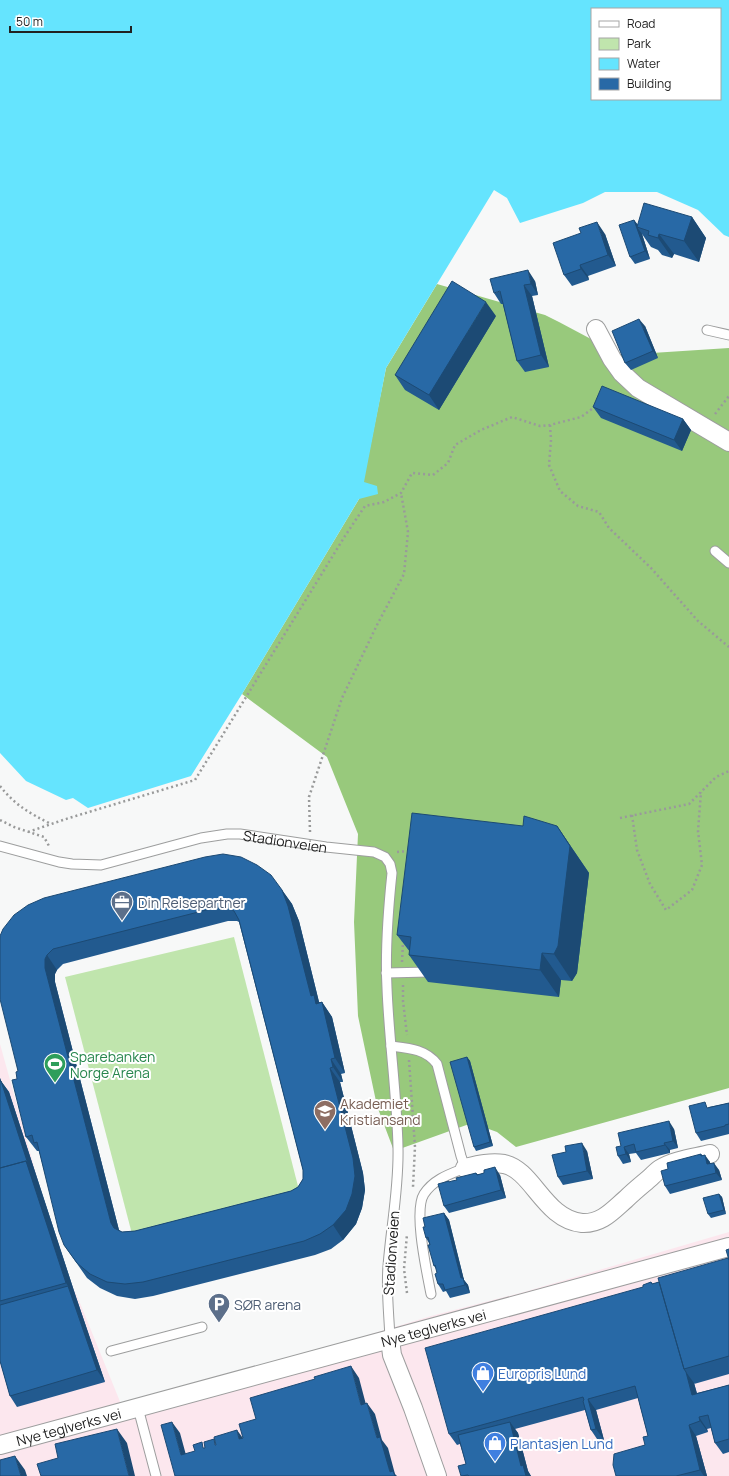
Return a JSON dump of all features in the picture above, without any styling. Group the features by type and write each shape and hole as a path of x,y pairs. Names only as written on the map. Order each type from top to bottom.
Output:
{"street":[{"path":"596,329 612,359 622,373 638,388 729,442"},
{"name":"Stadionveien","path":"465,1168 490,1163 505,1164 520,1172 540,1196 563,1216 582,1223 596,1222 613,1212 624,1200 659,1169 710,1154"},
{"name":"Nye teglverks vei","path":"0,1445 729,1247"},
{"name":"Stadionveien","path":"390,1338 392,1355 413,1408 437,1476"}],"lane":[{"path":"707,330 729,335"},
{"path":"715,550 729,563"},
{"name":"Stadionveien","path":"0,846 59,862 101,865 174,844 226,834 374,852 385,857 390,864 392,873 386,945 386,973 398,1149 396,1193 387,1273 390,1338"},
{"path":"386,973 429,972"},
{"path":"391,1046 408,1048 424,1053 437,1064 460,1156 465,1168"},
{"name":"Stadionveien","path":"431,1294 425,1264 419,1216 421,1200 428,1189 437,1180 465,1168"},
{"path":"111,1351 202,1328"},
{"name":"Nye teglverks vei","path":"138,1408 156,1476"}],"path":[{"path":"705,428 729,396"},
{"path":"28,832 69,818 196,780 345,536 366,506 384,502 401,493 412,473 433,475 448,463 455,445 481,430 512,417 540,426 550,425 581,417 597,405"},
{"path":"550,425 551,440 549,465 560,491 578,506 599,512 609,528 651,568 698,621 729,647"},
{"path":"311,845 309,797 342,698 377,625 404,574 408,532 401,493"},
{"path":"620,818 689,804 716,777 729,771"},
{"path":"0,786 9,797 29,814 52,824"},
{"path":"632,815 637,850 650,884 666,910 692,890 702,865 698,831 701,792"},
{"path":"0,820 44,837 59,862"},
{"path":"403,937 403,1001 415,1147 412,1193"},
{"path":"407,1293 404,1269 408,1231"}],"shaded area":[{"path":"0,1044 60,1260 78,1298 123,1409 431,1316 524,1292 729,1232 729,1476 0,1476"}],"green space":[{"path":"437,284 545,315 621,355 729,348 729,1088 516,1147 497,1132 472,1123 394,1151 377,1106 358,1016 354,922 358,834 327,757 242,694 359,499 386,368"},
{"path":"234,937 299,1190 132,1234 65,977"}],"water":[{"path":"0,0 729,0 729,237 724,235 698,210 657,192 605,192 583,203 520,223 507,198 494,190 386,368 364,482 377,486 378,494 359,499 191,776 88,808 73,798 66,800 26,781 0,753"}],"building":[{"path":"644,203 692,217 684,241 659,234 658,238 648,235 649,231 637,227"},
{"path":"634,220 645,251 630,257 619,225"},
{"path":"597,222 608,255 580,265 581,269 564,275 553,243 581,233 579,228"},
{"path":"528,270 531,284 524,285 541,355 517,361 500,291 494,293 490,279"},
{"path":"452,281 486,302 429,395 395,375"},
{"path":"639,319 653,351 625,363 612,331"},
{"path":"602,386 683,419 674,440 593,407"},
{"path":"412,813 523,826 524,816 557,826 570,846 558,946 554,954 542,953 540,970 409,955 411,937 397,935"},
{"name":"Sparebanken Norge Arena","path":"223,854 241,857 257,865 271,875 282,890 288,906 311,996 314,995 316,1004 322,1002 335,1058 331,1059 333,1067 330,1068 353,1158 355,1176 352,1194 346,1210 333,1225 320,1234 304,1241 143,1282 125,1284 107,1282 90,1274 77,1263 64,1245 59,1232 37,1142 34,1143 32,1135 26,1137 12,1080 17,1079 16,1072 18,1071 0,999 0,936 3,929 14,915 28,905 44,898 205,857","holes":["218,907 227,907 234,911 239,920 303,1170 303,1179 298,1187 291,1191 135,1231 122,1232 114,1228 111,1223 45,968 45,959 53,949"]},
{"path":"467,1057 490,1142 474,1147 450,1062"},
{"path":"0,1081 28,1164 26,1161 0,1168"},
{"path":"705,1102 707,1108 729,1103 729,1124 696,1133 689,1106"},
{"path":"669,1121 673,1141 664,1143 665,1145 636,1152 634,1144 624,1147 626,1154 618,1156 616,1147 621,1146 618,1133"},
{"path":"582,1143 587,1171 558,1177 552,1155 566,1152 565,1146"},
{"path":"701,1154 701,1156 705,1155 707,1164 714,1163 716,1173 665,1186 661,1171 668,1169 667,1163"},
{"path":"26,1161 66,1283 0,1301 0,1168"},
{"path":"495,1167 501,1190 444,1206 438,1184 457,1180 456,1178 476,1173 477,1175 484,1173 484,1170"},
{"path":"719,1194 724,1210 708,1214 703,1198"},
{"path":"444,1213 461,1278 463,1278 465,1285 445,1290 443,1284 438,1284 435,1274 437,1273 435,1265 434,1266 428,1245 430,1245 428,1237 426,1238 423,1227 425,1227 423,1218"},
{"path":"729,1249 729,1260 726,1250"},
{"path":"728,1258 729,1356 684,1369 658,1278"},
{"path":"651,1282 652,1284 659,1282 692,1395 729,1385 729,1439 715,1443 708,1415 699,1417 700,1421 689,1425 700,1470 676,1476 616,1476 613,1465 614,1454 645,1445 643,1437 648,1436 635,1386 588,1399 596,1429 591,1430 583,1397 449,1434 425,1348 643,1287 643,1285"},
{"path":"68,1286 97,1370 10,1396 0,1361 0,1305"},
{"path":"351,1366 361,1405 367,1403 377,1438 380,1437 390,1472 393,1471 395,1476 175,1476 161,1425 172,1422 181,1455 195,1451 193,1445 202,1442 203,1448 205,1448 204,1442 214,1439 216,1445 214,1437 237,1430 239,1439 243,1438 239,1424 256,1419 250,1398 315,1379 314,1377"},
{"path":"510,1422 521,1466 523,1465 526,1476 461,1476 458,1466 466,1464 458,1435"},
{"path":"117,1429 129,1476 41,1476 37,1464 58,1458 55,1444"},
{"path":"15,1456 21,1476 0,1476 0,1460"}],"place":[{"name":"Din Reisepartner","path":"122,922"},
{"name":"Sparebanken Norge Arena","path":"55,1084"},
{"name":"Akademiet Kristiansand","path":"325,1130"},
{"name":"SØR arena","path":"219,1324"},
{"name":"Europris Lund","path":"483,1392"},
{"name":"Plantasjen Lund","path":"495,1462"}]}
